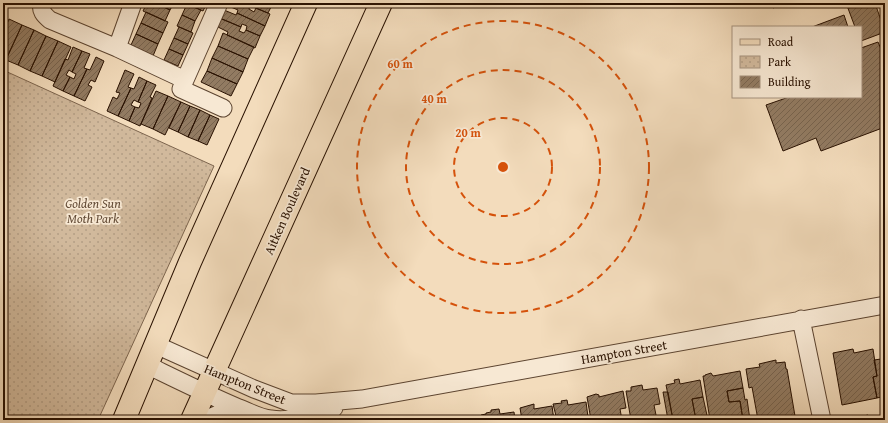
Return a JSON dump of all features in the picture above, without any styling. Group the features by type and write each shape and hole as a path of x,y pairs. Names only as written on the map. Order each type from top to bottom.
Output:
{"main road":[{"path":"124,420 190,262 306,3"},
{"name":"Aitken Boulevard","path":"192,420 381,3"}],"street":[{"path":"42,3 44,15 50,20 117,48 185,80"},
{"path":"117,48 133,3"},
{"path":"219,3 181,89 223,108"},
{"name":"Hampton Street","path":"156,345 214,372 274,397 291,403 316,403 362,399 885,305"},
{"path":"801,319 822,420"},
{"name":"Hampton Street","path":"147,365 205,393 263,418 281,420 308,416 362,399"},
{"path":"204,420 223,412 246,410"}],"green space":[{"name":"Golden Sun Moth Park","path":"3,70 214,166 98,420 3,420"}],"building":[{"path":"147,3 156,3 170,10 165,21 143,11"},
{"path":"156,3 174,3 170,10"},
{"path":"190,3 207,3 203,11 189,5"},
{"path":"227,3 245,3 250,5 249,9 254,12 256,8 270,14 265,26 237,13 238,10 226,5"},
{"path":"255,3 273,3 268,13 253,7"},
{"path":"764,3 777,3 774,8"},
{"path":"846,3 875,3 885,32 862,41 862,26 855,26"},
{"path":"187,4 201,10 195,21 182,15"},
{"path":"224,10 236,15 237,13 265,26 260,36 246,30 247,26 242,24 241,27 220,18"},
{"path":"146,12 168,22 163,33 141,23"},
{"path":"182,15 195,21 191,32 177,26"},
{"path":"844,15 848,26 815,26"},
{"path":"219,18 241,27 239,31 244,33 246,30 260,36 255,48 227,35 228,32 216,26"},
{"path":"9,19 22,25 6,59 3,58 3,32"},
{"path":"141,23 163,33 158,44 136,34"},
{"path":"22,25 34,30 18,65 6,60"},
{"path":"179,27 193,33 188,44 174,38"},
{"path":"34,30 46,36 30,71 18,65"},
{"path":"223,33 254,47 248,59 218,46"},
{"path":"136,34 158,44 153,56 131,45"},
{"path":"46,36 58,41 42,76 30,71"},
{"path":"174,38 188,44 183,55 169,49"},
{"path":"58,41 71,47 55,82 42,76"},
{"path":"878,42 881,49 885,47 885,127 821,151 816,138 783,151 766,105 786,98 862,98 862,48"},
{"path":"218,46 248,59 243,72 212,58"},
{"path":"73,47 82,51 72,72 69,70 66,75 70,77 63,91 53,86 65,59 68,60"},
{"path":"169,49 183,55 178,66 164,60"},
{"path":"82,51 90,54 84,68 87,69 74,96 63,91 70,77 74,79 76,74 72,72"},
{"path":"96,57 104,61 95,82 91,80 88,85 92,87 85,101 74,96 87,69 90,70"},
{"path":"212,58 243,72 237,84 207,71"},
{"path":"125,70 134,74 128,87 131,88 118,116 107,111 113,97 117,99 120,93 116,92"},
{"path":"207,71 237,84 231,96 201,82"},
{"path":"139,77 147,81 138,102 134,100 131,105 135,107 129,121 118,116 131,88 134,89"},
{"path":"147,81 156,85 150,97 152,98 140,126 129,121 135,107 139,108 141,103 138,102"},
{"path":"156,91 168,96 153,129 141,124"},
{"path":"168,96 181,102 165,135 153,129"},
{"path":"181,102 190,106 178,132 169,128"},
{"path":"190,106 200,110 188,137 178,132"},
{"path":"200,110 210,115 198,141 188,137"},
{"path":"210,115 219,119 207,145 198,141"},
{"path":"885,342 885,360 882,343"},
{"path":"853,349 854,353 873,349 877,376 873,377 877,398 842,405 833,353"},
{"path":"881,359 885,378 885,396 877,398 873,377 877,376 874,360"},
{"path":"776,360 776,363 785,362 795,416 776,420 758,420 752,387 749,388 746,369 760,367 759,364"},
{"path":"740,371 743,388 727,391 729,402 740,401 743,420 710,420 703,376 711,373 713,376"},
{"path":"679,379 680,384 700,380 703,397 692,399 696,420 673,420 666,385 675,383 674,380"},
{"path":"642,385 643,390 657,388 660,404 654,405 657,420 631,420 626,391 631,391 631,387"},
{"path":"743,388 745,400 747,399 750,420 743,420 740,401 729,402 727,391"},
{"path":"623,391 626,408 620,409 622,420 591,420 587,397 596,394 599,395 599,397"},
{"path":"663,392 668,392 673,420 668,420"},
{"path":"703,397 708,420 696,420 692,399"},
{"path":"567,400 568,405 586,402 588,417 579,420 557,420 553,404 562,403 561,401"},
{"path":"534,404 534,409 552,406 554,420 522,420 520,408"},
{"path":"499,409 500,414 514,412 515,420 482,420 481,415 491,412 491,410"},
{"path":"868,415 868,420 849,419"},
{"path":"480,417 480,420 466,420"},
{"path":"882,417 883,420 868,420"}]}
